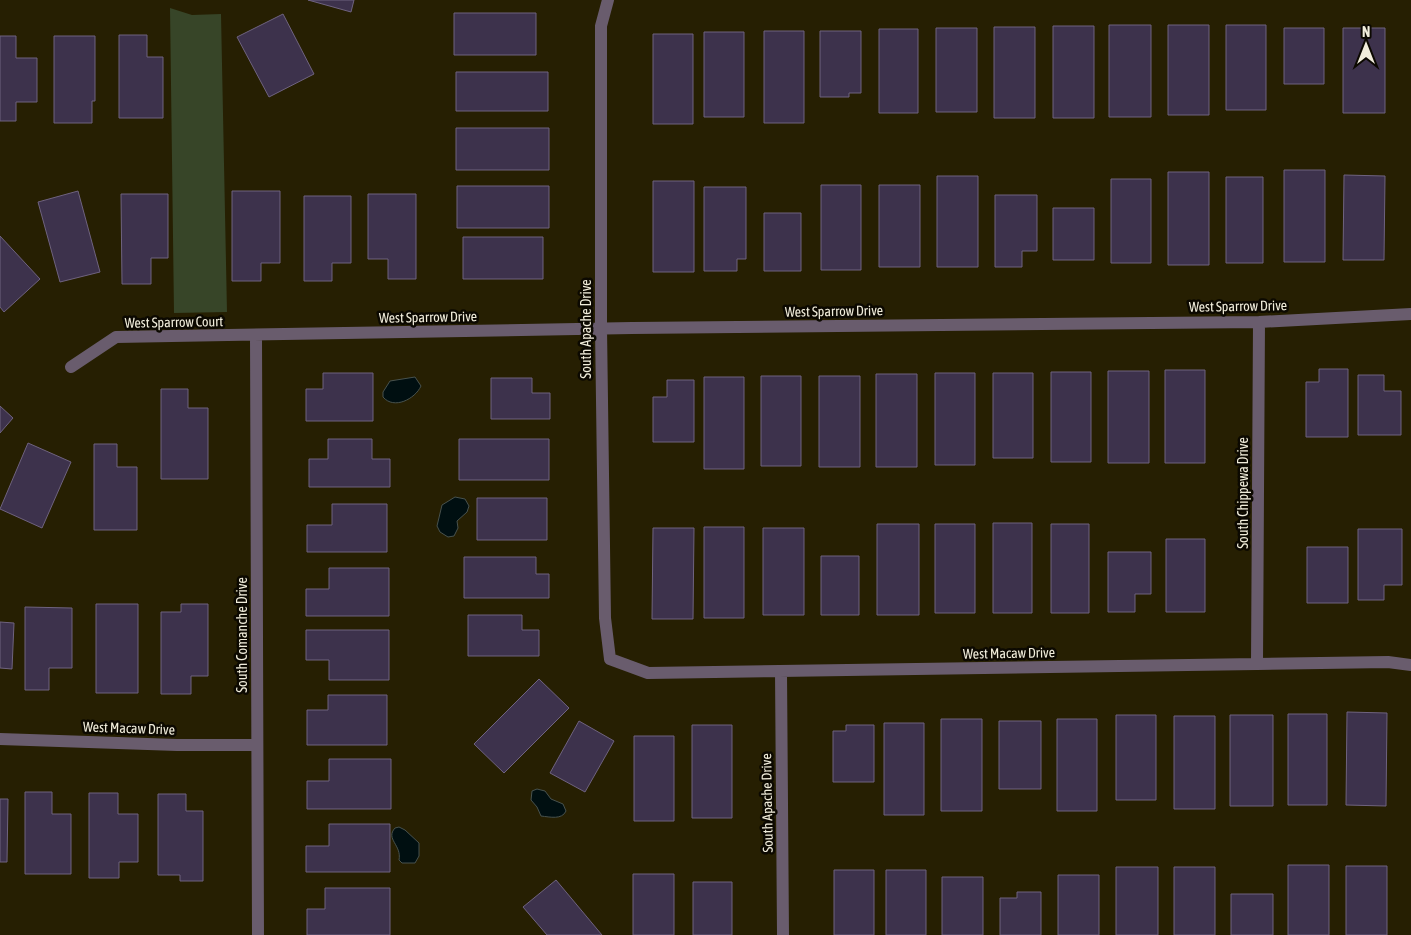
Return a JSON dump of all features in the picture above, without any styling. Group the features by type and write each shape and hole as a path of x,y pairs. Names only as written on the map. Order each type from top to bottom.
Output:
{"street":[{"name":"South Apache Drive","path":"608,0 601,26 601,328 604,618 610,659"},
{"name":"West Sparrow Drive","path":"256,336 601,328 1259,322 1411,314"},
{"name":"South Chippewa Drive","path":"1257,664 1259,322"},
{"name":"West Sparrow Court","path":"71,367 116,337 256,336"},
{"name":"South Comanche Drive","path":"256,336 258,935"},
{"name":"West Macaw Drive","path":"610,659 648,673 1388,662 1411,664"},
{"name":"South Apache Drive","path":"781,672 784,935"},
{"name":"West Macaw Drive","path":"0,739 177,745 257,745"}],"green space":[{"path":"170,8 192,15 221,14 227,312 174,313"}],"shaded area":[{"path":"415,377 421,386 409,399 393,403 383,397 383,392 390,381"},
{"path":"455,497 465,499 469,506 467,512 457,521 458,528 454,536 448,537 440,532 437,526 442,505"},
{"path":"537,789 545,791 551,799 563,804 566,811 562,816 541,816 531,800 532,791"},
{"path":"399,827 419,843 419,856 415,863 402,863 399,860 392,832 395,828"}],"building":[{"path":"308,0 354,0 351,12"},
{"path":"454,13 536,13 536,55 454,55"},
{"path":"283,14 314,74 269,97 237,37"},
{"path":"1109,25 1151,25 1151,117 1109,117"},
{"path":"1168,25 1209,25 1209,115 1168,115"},
{"path":"1226,25 1266,25 1266,110 1226,110"},
{"path":"1053,26 1094,26 1094,118 1053,118"},
{"path":"994,27 1035,27 1035,118 994,118"},
{"path":"936,28 977,28 977,112 936,112"},
{"path":"1284,28 1324,28 1324,84 1284,84"},
{"path":"1343,28 1385,28 1385,113 1343,113"},
{"path":"879,29 918,29 918,113 879,113"},
{"path":"764,31 804,31 804,123 764,123"},
{"path":"820,31 861,31 861,93 849,93 849,97 820,97"},
{"path":"704,32 744,32 744,117 704,117"},
{"path":"653,34 693,34 693,124 653,124"},
{"path":"119,35 147,35 147,57 163,57 163,118 119,118"},
{"path":"0,36 16,36 16,58 37,58 37,102 16,102 16,121 0,121"},
{"path":"54,36 95,36 95,101 92,101 92,123 54,123"},
{"path":"456,72 548,72 548,111 456,111"},
{"path":"456,128 549,128 549,170 456,170"},
{"path":"1284,170 1325,170 1325,262 1284,262"},
{"path":"1168,172 1209,172 1209,265 1168,265"},
{"path":"1344,175 1385,176 1384,260 1343,260"},
{"path":"937,176 978,176 978,267 937,267"},
{"path":"1226,177 1263,177 1263,263 1226,263"},
{"path":"1111,179 1151,179 1151,263 1111,263"},
{"path":"653,181 694,181 694,272 653,272"},
{"path":"821,185 861,185 861,270 821,270"},
{"path":"879,185 920,185 920,267 879,267"},
{"path":"457,186 549,186 549,228 457,228"},
{"path":"704,187 746,187 746,259 737,259 737,271 704,271"},
{"path":"78,191 100,272 60,282 38,202"},
{"path":"232,191 280,191 280,263 261,263 261,281 232,281"},
{"path":"121,194 168,194 168,258 151,258 151,284 122,284"},
{"path":"368,194 416,194 416,279 388,279 388,259 368,259"},
{"path":"995,195 1037,195 1037,251 1022,251 1022,267 995,267"},
{"path":"304,196 351,196 351,263 332,263 332,281 304,281"},
{"path":"1053,208 1094,208 1094,260 1053,260"},
{"path":"764,213 801,213 801,271 764,271"},
{"path":"0,236 40,279 4,312 0,307"},
{"path":"463,237 543,237 543,279 463,279"},
{"path":"1319,369 1348,369 1348,437 1306,437 1306,382 1319,382"},
{"path":"1165,370 1205,370 1205,463 1165,463"},
{"path":"1108,371 1149,371 1149,463 1108,463"},
{"path":"1051,372 1091,372 1091,462 1051,462"},
{"path":"323,373 373,373 373,421 306,421 306,389 323,389"},
{"path":"935,373 975,373 975,465 935,465"},
{"path":"993,373 1033,373 1033,458 993,458"},
{"path":"876,374 917,374 917,467 876,467"},
{"path":"1358,375 1384,375 1384,391 1401,391 1401,435 1358,435"},
{"path":"761,376 801,376 801,466 761,466"},
{"path":"819,376 860,376 860,467 819,467"},
{"path":"704,377 744,377 744,469 704,469"},
{"path":"491,378 532,378 532,393 550,393 550,419 491,419"},
{"path":"667,380 694,380 694,442 653,442 653,397 667,397"},
{"path":"161,389 188,389 188,408 208,408 208,479 161,479"},
{"path":"0,406 13,418 0,433"},
{"path":"328,439 372,439 372,459 390,459 390,487 309,487 309,459 328,459"},
{"path":"459,439 549,439 549,480 459,480"},
{"path":"28,443 71,462 42,528 0,509"},
{"path":"94,444 117,444 117,467 137,467 137,530 94,530"},
{"path":"477,498 547,498 547,540 477,540"},
{"path":"332,504 387,504 387,552 307,552 307,525 332,525"},
{"path":"993,523 1032,523 1032,613 993,613"},
{"path":"877,524 919,524 919,615 877,615"},
{"path":"935,524 975,524 975,613 935,613"},
{"path":"1051,524 1089,524 1089,613 1051,613"},
{"path":"704,527 744,527 744,618 704,618"},
{"path":"653,528 694,528 693,619 652,619"},
{"path":"763,528 804,528 804,615 763,615"},
{"path":"1358,529 1402,529 1402,585 1384,585 1384,600 1358,600"},
{"path":"1166,539 1205,539 1205,612 1166,612"},
{"path":"1307,547 1348,547 1348,603 1307,603"},
{"path":"1108,552 1151,552 1151,594 1135,594 1135,612 1108,612"},
{"path":"821,556 859,556 859,615 821,615"},
{"path":"464,557 536,557 536,574 549,574 549,598 464,598"},
{"path":"329,568 389,568 389,616 306,616 306,589 329,589"},
{"path":"96,604 138,604 138,693 96,693"},
{"path":"181,604 208,604 208,676 191,676 191,694 161,694 161,612 181,612"},
{"path":"25,607 72,608 72,668 49,668 49,690 25,690"},
{"path":"468,615 522,615 522,630 539,630 539,656 468,656"},
{"path":"0,622 14,623 12,669 0,668"},
{"path":"306,630 389,630 389,680 329,680 329,660 306,660"},
{"path":"539,679 569,708 504,773 474,744"},
{"path":"328,695 387,695 387,745 307,745 307,710 328,710"},
{"path":"1347,712 1387,713 1386,806 1346,805"},
{"path":"1288,714 1327,714 1327,805 1288,805"},
{"path":"1116,715 1156,715 1156,800 1116,800"},
{"path":"1230,715 1273,715 1273,806 1230,806"},
{"path":"1174,716 1215,716 1215,809 1174,809"},
{"path":"941,719 982,719 982,811 941,811"},
{"path":"1057,719 1097,719 1097,811 1057,811"},
{"path":"579,721 614,741 585,792 550,773"},
{"path":"999,721 1041,721 1041,789 999,789"},
{"path":"884,723 924,723 924,815 884,815"},
{"path":"692,725 732,725 732,818 692,818"},
{"path":"846,725 874,725 874,782 833,782 833,731 846,731"},
{"path":"634,736 674,736 674,821 634,821"},
{"path":"329,759 391,759 391,809 307,809 307,781 329,781"},
{"path":"25,792 52,792 52,814 71,814 71,874 25,874"},
{"path":"89,793 118,793 118,814 138,814 138,862 119,862 119,878 89,878"},
{"path":"158,794 186,794 186,811 203,811 203,881 180,881 180,875 158,875"},
{"path":"0,799 8,799 7,862 0,862"},
{"path":"329,824 390,824 390,872 306,872 306,846 329,846"},
{"path":"1288,865 1329,865 1329,935 1288,935"},
{"path":"1346,866 1387,866 1387,935 1346,935"},
{"path":"1116,867 1158,867 1158,935 1116,935"},
{"path":"1174,867 1215,867 1215,935 1174,935"},
{"path":"834,870 874,870 874,935 834,935"},
{"path":"886,870 926,870 926,935 886,935"},
{"path":"633,874 674,874 674,935 633,935"},
{"path":"1058,875 1099,875 1099,935 1058,935"},
{"path":"942,877 983,877 983,935 942,935"},
{"path":"556,880 602,935 547,935 523,907"},
{"path":"693,882 732,882 732,935 693,935"},
{"path":"325,888 390,888 390,935 307,935 307,909 325,909"},
{"path":"1017,892 1041,892 1041,935 1000,935 1000,898 1017,898"},
{"path":"1231,894 1273,894 1273,935 1231,935"}]}
